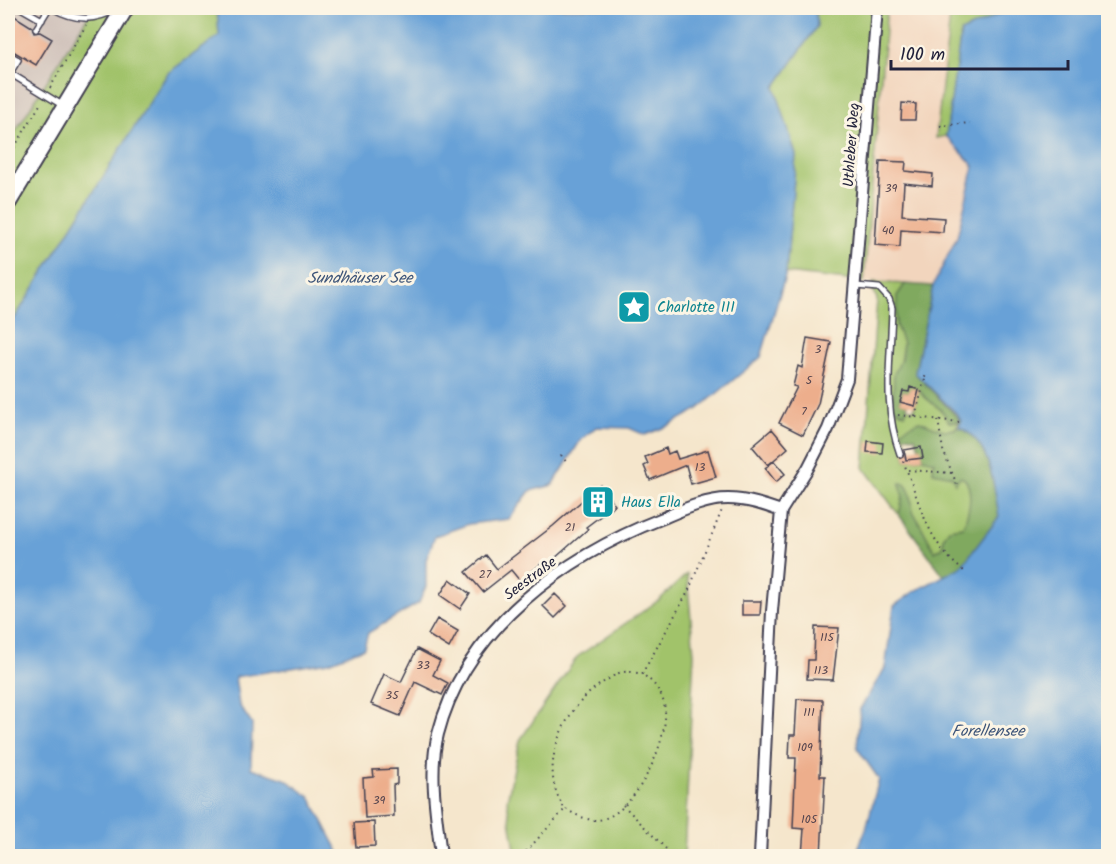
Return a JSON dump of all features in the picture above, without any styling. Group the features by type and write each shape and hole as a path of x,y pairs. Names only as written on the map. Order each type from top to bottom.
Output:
{"main road":[{"path":"8,202 125,8"}],"street":[{"name":"Uthleber Weg","path":"856,286 877,8"},
{"path":"760,856 772,611 781,511 818,449 847,379 856,286"},
{"name":"Seestraße","path":"441,856 433,788 438,735 462,672 514,607 578,561 630,531 691,507 726,499 755,502 781,511"}],"lane":[{"path":"21,8 42,20"},
{"path":"36,29 50,8 71,18 91,18 119,8"},
{"path":"8,54 19,58 9,73 66,108"},
{"path":"856,286 879,288 889,299 892,308 889,415 900,454"}],"path":[{"path":"8,158 91,18"},
{"path":"940,126 970,123"},
{"path":"915,416 924,378"},
{"path":"889,415 959,422"},
{"path":"938,420 943,450 957,485"},
{"path":"900,454 925,523 943,551 962,569"},
{"path":"561,455 567,463"},
{"path":"906,470 953,473"},
{"path":"642,674 688,592 726,499"},
{"path":"622,672 642,674 657,685 665,709 665,730 656,758 638,789 611,815 596,820 578,816 565,809 555,795 552,764 562,726 594,687 622,672"},
{"path":"623,805 673,856"},
{"path":"522,856 565,809"}],"shaded area":[{"path":"8,8 93,8 8,143"},
{"path":"887,8 951,8 936,138 946,136 974,166 957,237 933,286 864,282"}],"green space":[{"path":"93,8 217,8 219,36 168,73 8,329 8,143"},
{"path":"815,8 887,8 864,282 786,273 796,155 775,87 817,26"},
{"path":"951,8 1013,8 961,32 946,136 936,138"},
{"path":"873,282 905,284 897,296 896,325 903,343 893,407 905,414 907,408 914,410 919,390 942,411 949,422 960,422 953,431 942,430 919,421 904,436 908,449 904,450 906,460 923,458 934,461 933,472 953,476 955,483 960,477 965,479 968,485 970,503 963,527 949,529 944,537 943,547 935,552 913,511 910,492 900,484 903,497 899,515 864,468 877,299 873,290"},
{"path":"905,284 933,286 915,373 961,421 949,422 942,411 919,390 911,388 909,392 903,391 900,401 908,404 905,414 893,407 894,374 901,360 903,343 896,325 897,296"},
{"path":"919,421 944,430 959,427 970,434 984,453 993,479 999,517 961,567 944,576 899,515 903,497 900,483 905,484 910,492 913,511 935,552 943,547 944,537 949,529 963,527 969,509 970,496 965,479 960,477 955,483 952,476 933,472 934,461 923,458 915,437 904,436 901,430"},
{"path":"687,574 694,654 684,856 516,856 507,801 520,740 577,657 659,600"}],"water":[{"name":"Sundhäuser See","path":"217,8 815,8 817,26 775,87 796,155 786,273 761,357 697,410 668,426 645,435 629,428 596,427 580,441 553,485 530,491 509,519 469,524 435,536 426,560 426,586 419,603 368,633 364,648 329,662 235,677 239,705 252,724 251,768 285,779 310,797 341,856 8,856 8,329 168,73 219,36"},
{"name":"Forellensee","path":"1013,8 1108,8 1108,856 855,856 866,829 879,779 857,748 860,709 885,668 894,606 915,591 961,567 999,517 993,479 984,453 970,434 959,427 961,421 957,414 915,373 933,286 957,237 974,166 946,136 961,32"}],"building":[{"path":"8,12 32,27 34,33 40,32 52,39 36,65 8,48"},
{"path":"902,103 916,104 915,120 901,120"},
{"path":"880,161 906,162 905,171 933,174 932,186 904,183 902,215 944,218 943,232 901,229 900,247 875,245"},
{"path":"807,338 831,342 818,404 803,435 779,423 797,387 793,386 798,366 802,368"},
{"path":"910,387 919,390 915,406 900,402 903,391 909,392"},
{"path":"772,429 788,448 768,465 752,446"},
{"path":"868,441 883,443 882,453 867,452"},
{"path":"921,447 923,458 906,460 904,450"},
{"path":"666,448 668,454 675,451 678,459 708,450 716,477 691,484 686,465 650,480 644,466 648,464 645,457"},
{"path":"774,461 785,474 776,482 765,468"},
{"path":"600,485 615,505 586,527 588,529 545,567 542,563 520,581 511,570 483,592 466,572 486,555 497,569 553,526"},
{"path":"450,579 470,594 460,609 440,595"},
{"path":"555,594 567,606 555,618 543,606"},
{"path":"742,601 761,601 760,615 742,615"},
{"path":"437,619 458,631 449,648 428,635"},
{"path":"815,627 839,628 833,680 807,679 808,660 814,660"},
{"path":"417,649 440,661 433,675 448,683 442,695 415,682 400,716 371,704 384,674 401,682"},
{"path":"797,699 823,700 820,776 825,776 821,856 802,856 804,829 793,828 796,758 789,758 790,735 795,735"},
{"path":"397,769 397,784 393,785 394,816 365,818 363,778 374,777 373,770"},
{"path":"374,822 375,846 356,847 354,823"}],"place":[{"name":"Charlotte III","path":"634,307"},
{"name":"Haus Ella","path":"598,502"}]}
